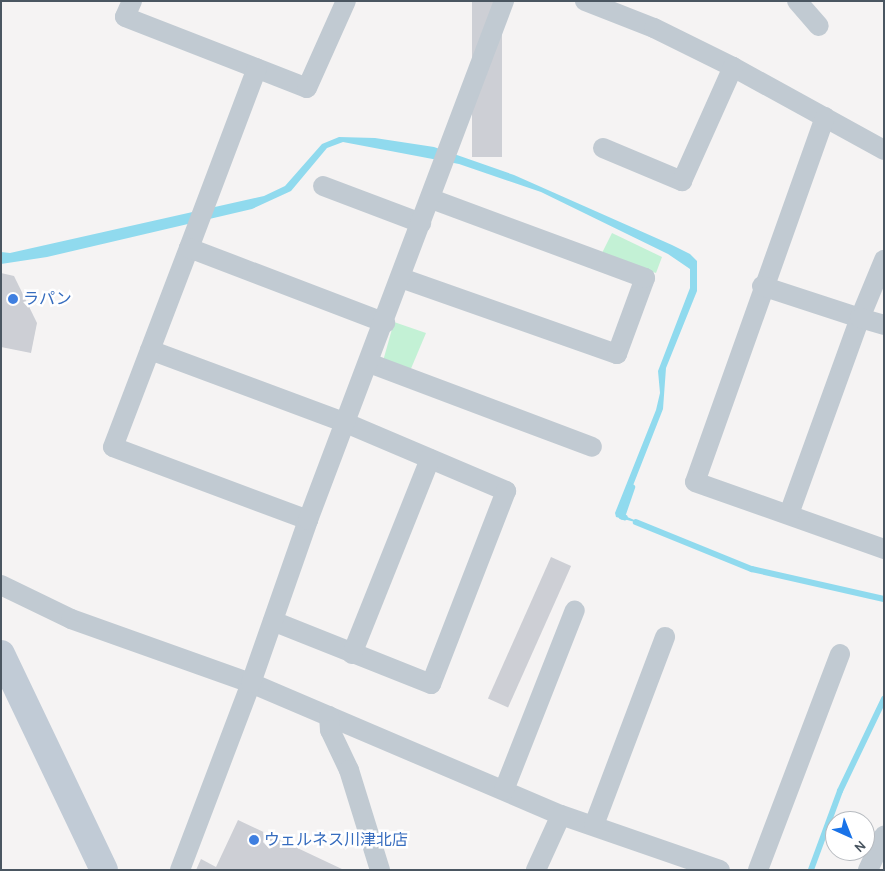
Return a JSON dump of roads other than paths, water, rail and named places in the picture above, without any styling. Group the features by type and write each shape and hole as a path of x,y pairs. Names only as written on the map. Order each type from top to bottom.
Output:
{"street":[{"path":"132,1 125,17 307,88 346,1"},
{"path":"180,870 251,683 308,520 385,323 504,1"},
{"path":"585,1 614,5 733,67 884,150"},
{"path":"797,1 819,26"},
{"path":"603,148 682,181 733,67"},
{"path":"257,68 113,447 308,520"},
{"path":"825,117 762,286 695,482 884,549"},
{"path":"323,186 421,224"},
{"path":"401,278 617,354 645,278 430,199"},
{"path":"188,248 385,323"},
{"path":"789,514 860,318 884,260"},
{"path":"762,286 884,325"},
{"path":"150,350 346,423 506,491 431,684 273,621"},
{"path":"369,363 592,447"},
{"path":"352,654 430,459"},
{"path":"1,584 70,619 251,683 561,814 720,870"},
{"path":"504,790 575,610"},
{"path":"594,825 665,638"},
{"path":"1,654 104,870"},
{"path":"758,870 840,654"},
{"path":"329,716 330,730 349,770 380,870"},
{"path":"536,870 561,814"},
{"path":"875,863 884,834"}],"water":[{"path":"339,137 375,138 434,147 514,175 672,245 690,254 697,261 697,291 666,368 663,409 623,511 625,516 646,525 616,517 615,513 656,410 660,393 658,371 690,288 690,269 668,254 541,192 459,164 343,142 327,148 291,191 252,209 47,257 1,264 1,252 10,253 264,196 285,186 322,144"}],"waterway":[{"path":"625,518 622,517 632,488"},
{"path":"636,522 752,569 884,599"},
{"path":"811,870 840,791 884,699"}],"place":[{"name":"ラパン","path":"13,299"},
{"name":"ウェルネス川津北店","path":"254,840"}]}
